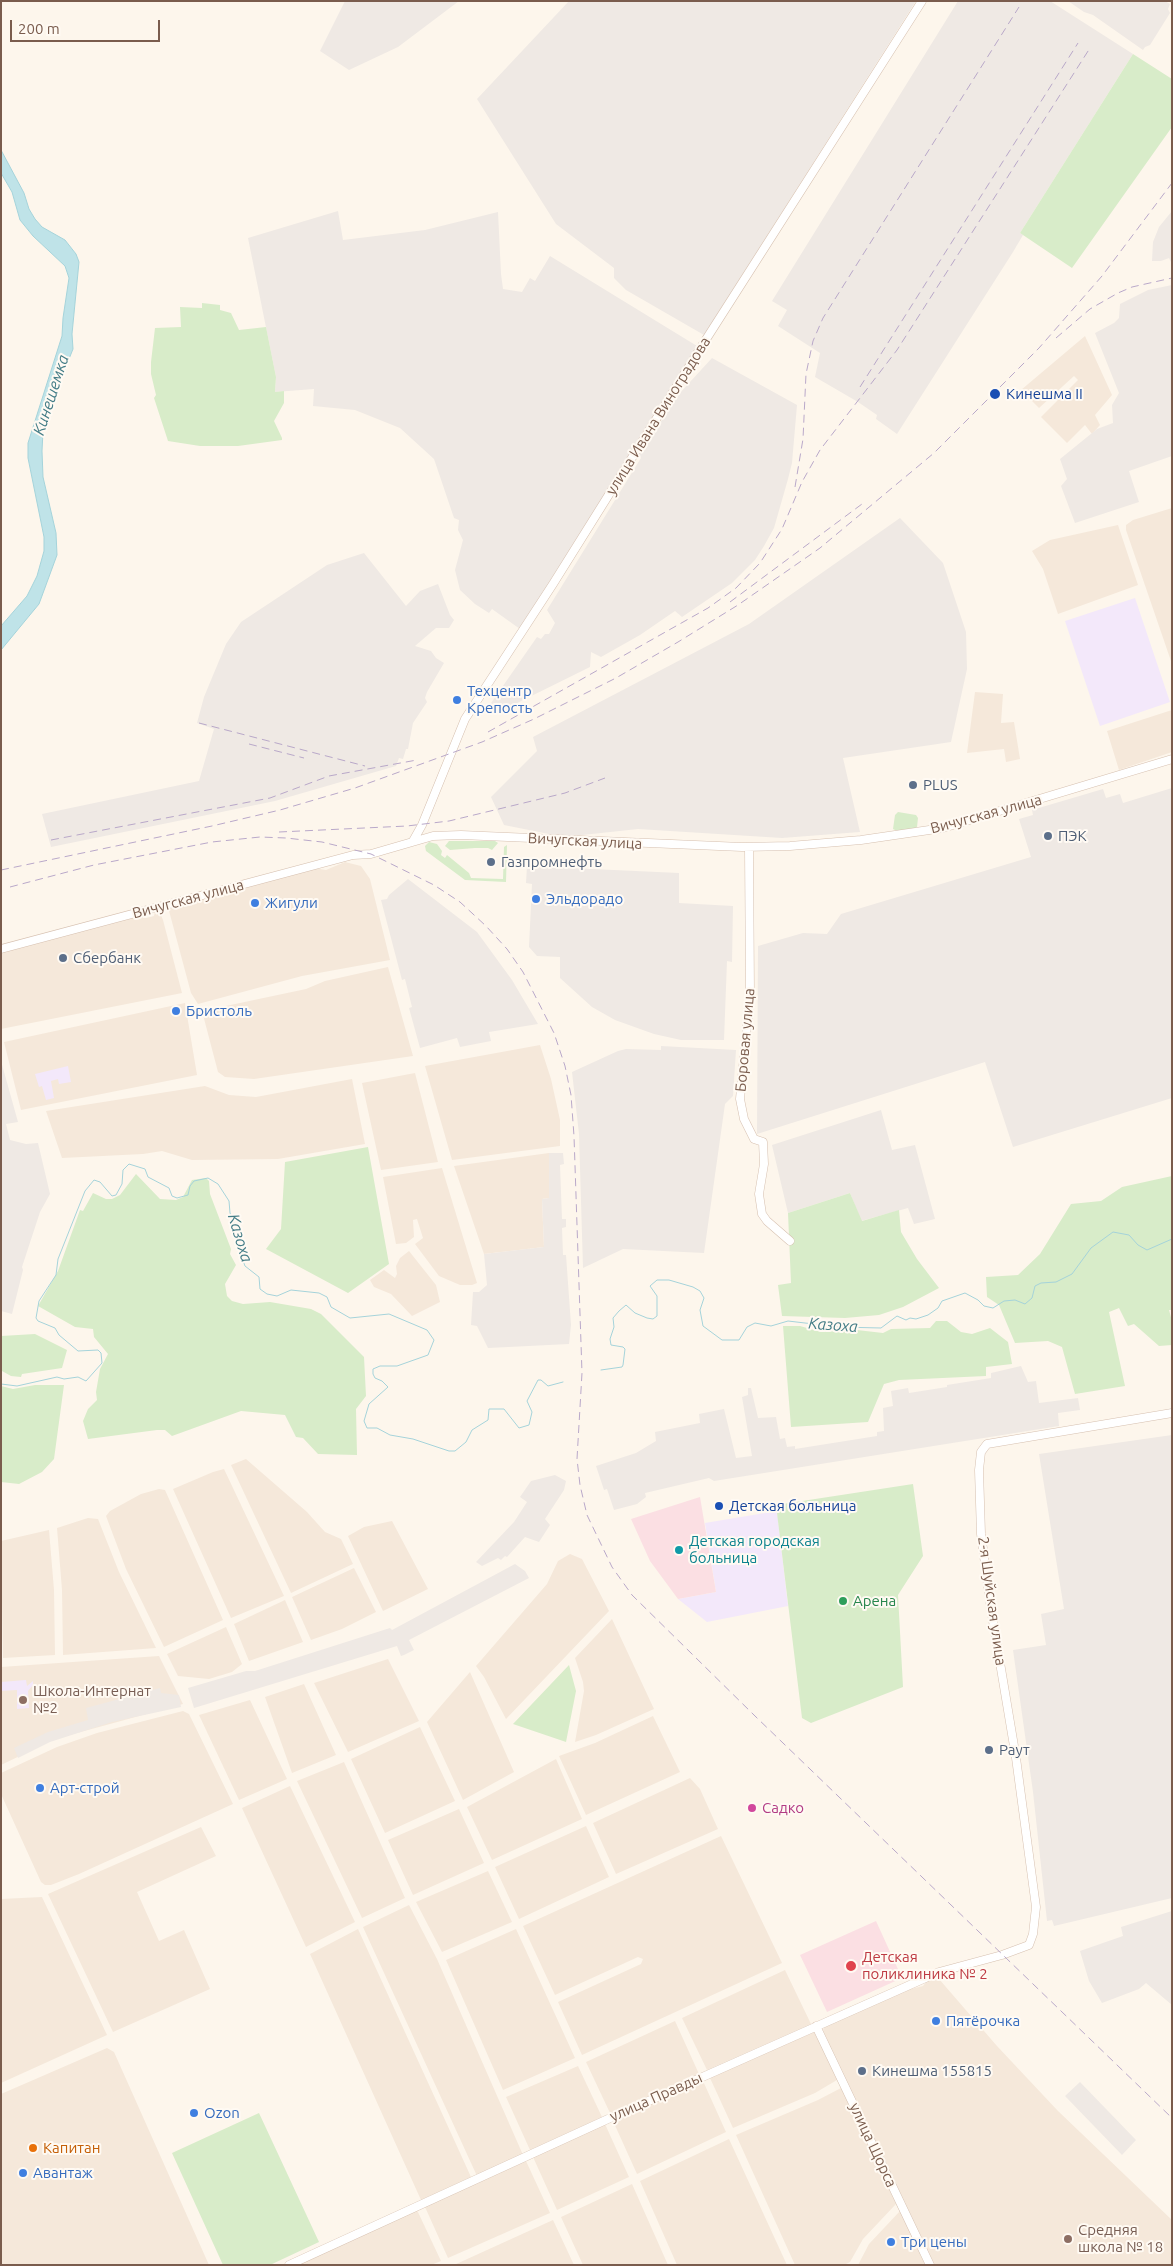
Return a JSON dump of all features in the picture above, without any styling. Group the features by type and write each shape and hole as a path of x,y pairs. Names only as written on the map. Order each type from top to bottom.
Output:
{"street":[{"name":"улица Ивана Виноградова","path":"413,841 422,825 465,719 553,584 705,341 922,1"},
{"name":"Вичугская улица","path":"1,948 353,855 371,854 413,841 438,836 461,835 749,847 790,846 861,840 931,830 1028,804 1172,759"},
{"name":"Боровая улица","path":"749,847 750,995 740,1099 744,1119 754,1139 763,1142 764,1164 759,1194 762,1214 767,1221 790,1241"},
{"name":"2-я Шуйская улица","path":"1029,1945 1036,1922 1035,1900 983,1543 979,1470 981,1452 987,1444 1172,1413"},
{"name":"улица Правды","path":"289,2265 608,2119 939,1972 1002,1955 1029,1945"},
{"name":"улица Щорса","path":"816,2026 930,2265"}],"shaded area":[{"path":"345,1 459,1 398,47 349,70 320,51"},
{"path":"569,1 916,1 704,335 626,290 614,278 614,268 556,224 477,99"},
{"path":"958,1 1050,1 1133,54 1020,233 1023,235 1013,252 897,434 876,419 877,415 815,377 820,353 778,326 787,310 772,301"},
{"path":"1068,1 1165,1 1170,4 1168,9 1170,13 1150,45 1143,50 1093,15 1084,12"},
{"path":"338,211 343,240 425,230 498,212 503,289 522,292 530,278 535,281 550,256 697,346 520,629 492,609 489,613 475,604 460,590 455,570 463,540 458,530 459,520 454,518 434,459 400,428 355,410 313,406 314,389 275,392 276,377 248,238"},
{"path":"1172,211 1172,264 1169,258 1161,261 1152,261 1153,242 1159,227"},
{"path":"1172,285 1172,456 1129,471 1139,502 1075,523 1061,486 1067,479 1060,459 1097,429 1113,423 1112,405 1119,393 1095,333 1114,323 1119,318 1120,304 1148,290"},
{"path":"1085,336 1112,395 1095,415 1100,425 1092,434 1085,425 1067,443 1041,417 1078,380 1074,376 1039,408 1021,390"},
{"path":"712,358 797,405 792,463 774,528 764,546 755,560 732,583 682,617 675,611 640,635 601,657 591,652 590,667 497,713 489,706 537,637 541,639 545,634 549,634 555,623 547,610 641,458 639,455 679,394"},
{"path":"1172,508 1172,664 1126,530 1126,525 1133,520"},
{"path":"900,518 943,563 966,632 967,669 951,742 843,758 860,832 782,838 638,829 564,837 504,825 491,797 537,751 533,737 749,624"},
{"path":"1118,525 1138,585 1058,614 1043,569 1032,551 1050,540"},
{"path":"364,553 406,606 420,591 438,584 450,615 454,620 449,628 436,628 415,646 431,651 436,658 444,663 427,692 425,698 427,702 413,723 408,749 406,749 403,759 399,758 396,766 275,801 51,847 42,814 199,781 214,729 197,723 204,697 226,644 241,622 327,565"},
{"path":"1135,598 1170,702 1100,726 1065,621"},
{"path":"975,692 1003,694 1001,723 1014,722 1020,759 1006,762 1004,749 967,753"},
{"path":"1172,710 1172,752 1119,770 1107,731"},
{"path":"1172,788 1172,1098 1013,1147 985,1062 757,1134 758,946 803,933 827,934 841,914 1031,857 1019,819 1033,815 1032,810 1103,789 1106,798 1120,794 1123,803"},
{"path":"345,862 361,866 370,879 390,960 302,976 198,1004 191,993 168,907 313,868 326,870"},
{"path":"527,866 679,873 679,903 733,906 732,962 727,961 724,1040 681,1040 654,1034 615,1020 592,1007 560,978 560,957 537,956 529,947 532,884 526,883"},
{"path":"408,879 477,932 512,980 538,1024 489,1032 491,1041 460,1047 457,1038 420,1048 409,1008 412,1007 405,979 402,980 381,900 387,899 389,895"},
{"path":"155,912 160,913 163,920 182,993 1,1029 1,951 141,915 146,918 154,916"},
{"path":"388,967 413,1056 254,1079 225,1077 218,1072 202,1011 306,989 325,981"},
{"path":"185,1003 197,1075 21,1110 4,1042"},
{"path":"540,1045 551,1079 560,1120 560,1146 452,1160 425,1066"},
{"path":"661,1046 736,1050 733,1096 725,1104 704,1253 623,1249 583,1268 579,1134 572,1072 618,1051 626,1049 661,1050"},
{"path":"1,1061 18,1122 6,1124 10,1140 26,1144 38,1143 50,1194 40,1212 22,1267 23,1270 12,1314 1,1311"},
{"path":"68,1066 71,1082 59,1084 58,1079 51,1081 54,1098 46,1100 42,1086 39,1087 35,1074"},
{"path":"415,1073 438,1162 381,1170 362,1083"},
{"path":"352,1079 365,1144 278,1159 192,1160 162,1151 143,1154 62,1158 46,1111 205,1086 229,1095 256,1097"},
{"path":"881,1110 892,1150 915,1145 935,1219 914,1224 908,1208 861,1221 850,1193 788,1213 772,1145"},
{"path":"549,1153 549,1198 542,1199 544,1247 484,1254 454,1166"},
{"path":"549,1153 563,1153 564,1164 560,1165 562,1219 566,1219 566,1227 562,1228 571,1325 569,1344 488,1348 477,1326 471,1325 473,1292 479,1292 487,1285 484,1254 544,1247 542,1199 549,1198"},
{"path":"442,1168 477,1283 472,1285 460,1285 439,1276 415,1244 423,1238 417,1219 413,1220 414,1237 406,1243 396,1244 383,1177"},
{"path":"409,1251 436,1285 440,1302 412,1316 391,1294 374,1287 370,1280 384,1270 395,1278 397,1274 396,1266 400,1258"},
{"path":"1021,1366 1028,1382 1036,1381 1039,1403 1078,1398 1080,1410 1058,1413 1059,1426 714,1481 709,1478 645,1493 646,1497 637,1504 614,1510 607,1489 604,1490 596,1466 636,1453 656,1441 655,1432 700,1423 699,1414 724,1409 736,1458 752,1456 742,1397 748,1395 748,1388 751,1388 758,1418 776,1417 780,1439 785,1438 787,1447 795,1446 795,1449 877,1436 877,1432 884,1431 883,1408 893,1406 891,1391 908,1388 909,1393 947,1387 947,1385 991,1378 991,1373"},
{"path":"1172,1435 1172,1898 1054,1926 1052,1920 1047,1921 1033,1792 1013,1650 1046,1645 1041,1614 1064,1609 1039,1454"},
{"path":"246,1459 307,1512 325,1532 341,1539 353,1564 291,1593 231,1465"},
{"path":"224,1469 284,1596 231,1618 173,1489"},
{"path":"555,1475 566,1481 564,1490 545,1519 550,1525 539,1542 525,1537 507,1557 505,1556 501,1560 498,1558 482,1566 476,1562 514,1522 527,1502 520,1497 531,1481"},
{"path":"159,1489 165,1490 223,1620 164,1647 126,1569 106,1516 110,1511 141,1494"},
{"path":"700,1497 716,1592 678,1599 650,1561 631,1519"},
{"path":"777,1511 788,1606 707,1622 678,1599 716,1592 705,1523"},
{"path":"88,1518 98,1519 119,1572 156,1648 63,1655 62,1590 57,1528"},
{"path":"392,1521 428,1589 383,1611 348,1536 364,1527"},
{"path":"49,1530 54,1590 55,1655 3,1658 1,1541"},
{"path":"570,1554 582,1559 609,1611 506,1719 484,1677 476,1666 547,1584 558,1561"},
{"path":"515,1564 525,1571 529,1578 409,1640 414,1650 404,1655 401,1656 397,1646 194,1708 188,1688 246,1671 255,1671 390,1628 392,1630"},
{"path":"354,1568 376,1612 342,1629 311,1640 292,1597"},
{"path":"285,1600 303,1642 249,1661 234,1624"},
{"path":"612,1619 654,1709 596,1735 575,1742 584,1691 575,1658"},
{"path":"226,1627 242,1664 232,1672 209,1679 178,1676 167,1654"},
{"path":"159,1656 183,1704 55,1739 1,1765 1,1667"},
{"path":"388,1659 419,1721 348,1752 314,1683"},
{"path":"470,1672 514,1772 463,1800 427,1722"},
{"name":"Школа-Интернат №2","path":"26,1680 27,1686 33,1681 33,1685 28,1691 29,1708 17,1709 17,1690 1,1691 1,1682"},
{"path":"304,1684 336,1755 292,1773 265,1697"},
{"path":"160,1688 161,1693 179,1695 181,1707 112,1722 50,1742 18,1758 14,1748 48,1732 88,1720 86,1708"},
{"path":"250,1700 287,1779 239,1800 199,1715"},
{"path":"183,1711 189,1714 233,1804 79,1874 51,1885 45,1885 41,1882 1,1794 1,1773 57,1747 97,1733"},
{"path":"653,1716 680,1772 586,1815 559,1756 595,1743"},
{"path":"420,1727 455,1801 385,1833 351,1759"},
{"path":"556,1759 582,1819 492,1860 467,1807"},
{"path":"344,1762 405,1898 362,1918 297,1781"},
{"path":"690,1778 700,1789 718,1829 616,1874 593,1823"},
{"path":"290,1786 355,1922 306,1947 242,1808"},
{"path":"459,1809 484,1863 413,1895 388,1840"},
{"path":"586,1826 609,1877 519,1919 495,1867"},
{"path":"201,1827 216,1856 137,1892 159,1941 184,1930 210,1989 113,2032 48,1894"},
{"path":"721,1836 782,1963 582,2055 558,2002 641,1964 643,1959 638,1957 555,1995 523,1926"},
{"path":"488,1871 512,1922 442,1952 416,1902"},
{"path":"42,1897 107,2035 1,2083 1,1899"},
{"path":"409,1905 437,1959 523,2155 477,2176 363,1927"},
{"path":"1172,1911 1172,2005 1146,1983 1139,1989 1102,2003 1089,1981 1080,1951 1123,1936 1121,1927"},
{"name":"Детская поликлиника № 2","path":"876,1921 902,1978 827,2012 800,1955"},
{"path":"358,1929 471,2177 421,2200 310,1954"},
{"path":"516,1929 575,2058 503,2090 446,1960"},
{"path":"785,1970 811,2024 707,2070 682,2018"},
{"path":"939,1979 997,2046 1058,2111 1172,2220 1172,2265 935,2265 823,2030 825,2026 907,1990 923,1986 927,1981"},
{"path":"675,2021 699,2074 610,2113 586,2062"},
{"path":"814,2032 837,2080 815,2093 733,2128 710,2078"},
{"path":"107,2048 114,2052 209,2265 1,2265 1,2094"},
{"path":"578,2066 602,2117 530,2150 506,2097"},
{"path":"703,2081 726,2132 637,2174 613,2121"},
{"path":"1080,2082 1136,2140 1122,2155 1065,2096"},
{"path":"841,2088 896,2204 863,2239 850,2262 844,2265 795,2265 736,2135 818,2100"},
{"path":"605,2124 629,2177 557,2210 533,2157"},
{"path":"729,2139 787,2265 677,2265 640,2181"},
{"path":"526,2161 550,2213 448,2258 425,2207"},
{"path":"632,2184 668,2265 583,2265 561,2217"},
{"path":"417,2210 441,2261 431,2265 296,2265"},
{"path":"900,2211 925,2265 858,2265 869,2244"},
{"path":"553,2220 574,2265 454,2265"}],"green space":[{"path":"1133,54 1172,79 1172,127 1072,268 1020,233"},
{"path":"202,303 220,305 220,310 231,313 239,330 266,327 276,377 275,392 284,391 284,403 274,421 282,440 238,446 200,446 168,441 154,398 156,395 151,374 155,328 181,327 180,307 202,308"},
{"path":"898,812 916,815 918,818 917,827 897,831 893,829 895,815"},
{"path":"449,841 495,841 498,843 492,850 488,848 475,848 450,850 445,846"},
{"path":"429,842 437,844 442,851 441,855 445,858 447,855 469,873 471,878 503,879 504,847 507,845 506,882 465,880 426,851 425,846"},
{"path":"368,1147 389,1264 348,1293 266,1249 281,1229 285,1162"},
{"path":"136,1174 160,1199 176,1200 183,1197 192,1180 206,1178 209,1181 210,1194 231,1249 230,1254 236,1265 225,1284 227,1296 232,1301 243,1304 270,1302 311,1309 321,1314 364,1357 366,1396 356,1409 357,1455 318,1454 303,1438 296,1437 285,1415 241,1411 172,1436 165,1430 157,1430 88,1439 83,1421 88,1409 97,1400 96,1392 100,1369 108,1354 94,1337 93,1329 75,1327 38,1306 58,1271 80,1210 83,1211 93,1193 106,1199 112,1199 120,1195"},
{"path":"1172,1176 1172,1310 1169,1310 1172,1321 1172,1345 1159,1346 1134,1324 1128,1326 1119,1308 1109,1312 1125,1386 1075,1394 1062,1347 1048,1341 1015,1343 999,1305 987,1297 986,1277 1018,1275 1040,1254 1071,1204 1101,1201 1122,1187"},
{"path":"850,1193 862,1221 899,1210 901,1232 917,1259 939,1288 903,1307 879,1315 845,1318 782,1316 778,1285 791,1283 788,1213"},
{"path":"936,1321 947,1321 961,1332 972,1334 990,1328 1008,1342 1012,1364 986,1367 986,1376 899,1380 884,1384 868,1422 791,1427 783,1326 800,1326 821,1332 857,1330 883,1333 891,1329 930,1328"},
{"path":"35,1334 67,1350 62,1368 22,1374 21,1377 11,1376 2,1371 1,1336"},
{"path":"35,1385 64,1385 54,1459 42,1472 19,1484 1,1482 1,1386 13,1389"},
{"name":"Арена","path":"913,1484 923,1556 898,1595 903,1687 811,1723 802,1718 776,1505"},
{"path":"569,1665 576,1691 566,1742 513,1724"},
{"path":"259,2113 319,2242 270,2265 223,2265 172,2153"}],"water":[{"name":"Кинешемка","path":"1,150 24,193 29,209 35,219 42,227 65,240 76,254 79,262 72,334 73,349 56,391 43,431 43,477 56,533 57,555 39,604 1,650 1,626 27,596 37,576 44,551 44,537 28,458 28,443 62,336 69,278 65,266 33,236 20,220 12,192 1,173"}],"waterway":[{"name":"Казоха","path":"1,1384 17,1386 57,1377 64,1379 78,1377 86,1381 102,1363 101,1353 98,1350 78,1351 59,1335 55,1328 38,1321 36,1318 39,1301 56,1275 58,1259 85,1191 94,1180 100,1182 112,1196 116,1195 122,1184 123,1170 129,1164 145,1169 148,1177 169,1188 172,1196 177,1198 188,1195 190,1186 194,1181 208,1178 218,1184 229,1201 230,1213 235,1224 237,1245 245,1266 259,1277 260,1289 267,1294 277,1296 291,1290 319,1293 327,1297 331,1307 350,1318 389,1314 427,1330 434,1340 428,1355 397,1366 380,1366 373,1369 375,1378 382,1381 388,1387 369,1404 364,1421 367,1428 377,1428 390,1435 413,1439 449,1451 455,1451 466,1442 472,1430 488,1420 489,1409 504,1409 519,1428 529,1425 532,1412 527,1401 538,1380 541,1380 548,1386 563,1382"},
{"name":"Казоха","path":"601,1370 622,1367 623,1365 625,1349 611,1345 610,1339 614,1327 613,1318 619,1311 626,1305 635,1313 647,1318 653,1319 657,1316 657,1296 650,1286 657,1280 669,1280 700,1291 704,1298 700,1310 703,1326 722,1340 739,1340 747,1327 755,1323 771,1326 788,1321 839,1327 881,1328 897,1316 906,1320 928,1315 938,1308 942,1301 965,1293 978,1300 984,1306 993,1308 1004,1301 1015,1300 1025,1304 1032,1298 1035,1286 1041,1283 1056,1282 1072,1274 1091,1248 1113,1232 1129,1235 1138,1245 1147,1250 1172,1239"}],"railway":[{"path":"795,487 803,439 806,374 813,341 823,318 1019,7"},
{"path":"860,387 1078,43"},
{"path":"488,732 708,608 736,588 760,563 782,529 802,482 820,450 897,350 1090,48"},
{"path":"1,870 212,826 280,810 355,788 482,742 534,719 616,678 678,642 738,605 820,548 934,453 1039,348 1102,276 1172,183"},
{"path":"1056,338 1090,309 1118,293 1132,287 1172,278"},
{"path":"730,602 862,504"},
{"path":"199,723 365,766"},
{"path":"249,744 304,758"},
{"path":"51,840 270,798 329,776 417,760"},
{"path":"279,832 407,826 449,821 565,793 605,778"},
{"path":"10,887 94,865 212,842 260,837 286,838 322,842 371,854 434,885 460,902 486,926 507,949 523,972 554,1033 565,1066 571,1095 582,1373 577,1459 580,1485 587,1515 612,1567 632,1595 1172,2118"}],"place":[{"name":"Кинешма II","path":"995,394"},
{"name":"Техцентр Крепость","path":"457,700"},
{"name":"PLUS","path":"913,785"},
{"name":"ПЭК","path":"1048,836"},
{"name":"Газпромнефть","path":"491,862"},
{"name":"Эльдорадо","path":"536,899"},
{"name":"Жигули","path":"255,903"},
{"name":"Сбербанк","path":"63,958"},
{"name":"Бристоль","path":"176,1011"},
{"name":"Детская больница","path":"719,1506"},
{"name":"Детская городская больница","path":"679,1550"},
{"name":"Арена","path":"843,1601"},
{"name":"Школа-Интернат №2","path":"23,1700"},
{"name":"Раут","path":"989,1750"},
{"name":"Арт-строй","path":"40,1788"},
{"name":"Садко","path":"752,1808"},
{"name":"Детская поликлиника № 2","path":"851,1966"},
{"name":"Пятёрочка","path":"936,2021"},
{"name":"Кинешма 155815","path":"862,2071"},
{"name":"Ozon","path":"194,2113"},
{"name":"Капитан","path":"33,2148"},
{"name":"Авантаж","path":"23,2173"},
{"name":"Средняя школа № 18","path":"1068,2239"},
{"name":"Три цены","path":"891,2242"}]}
